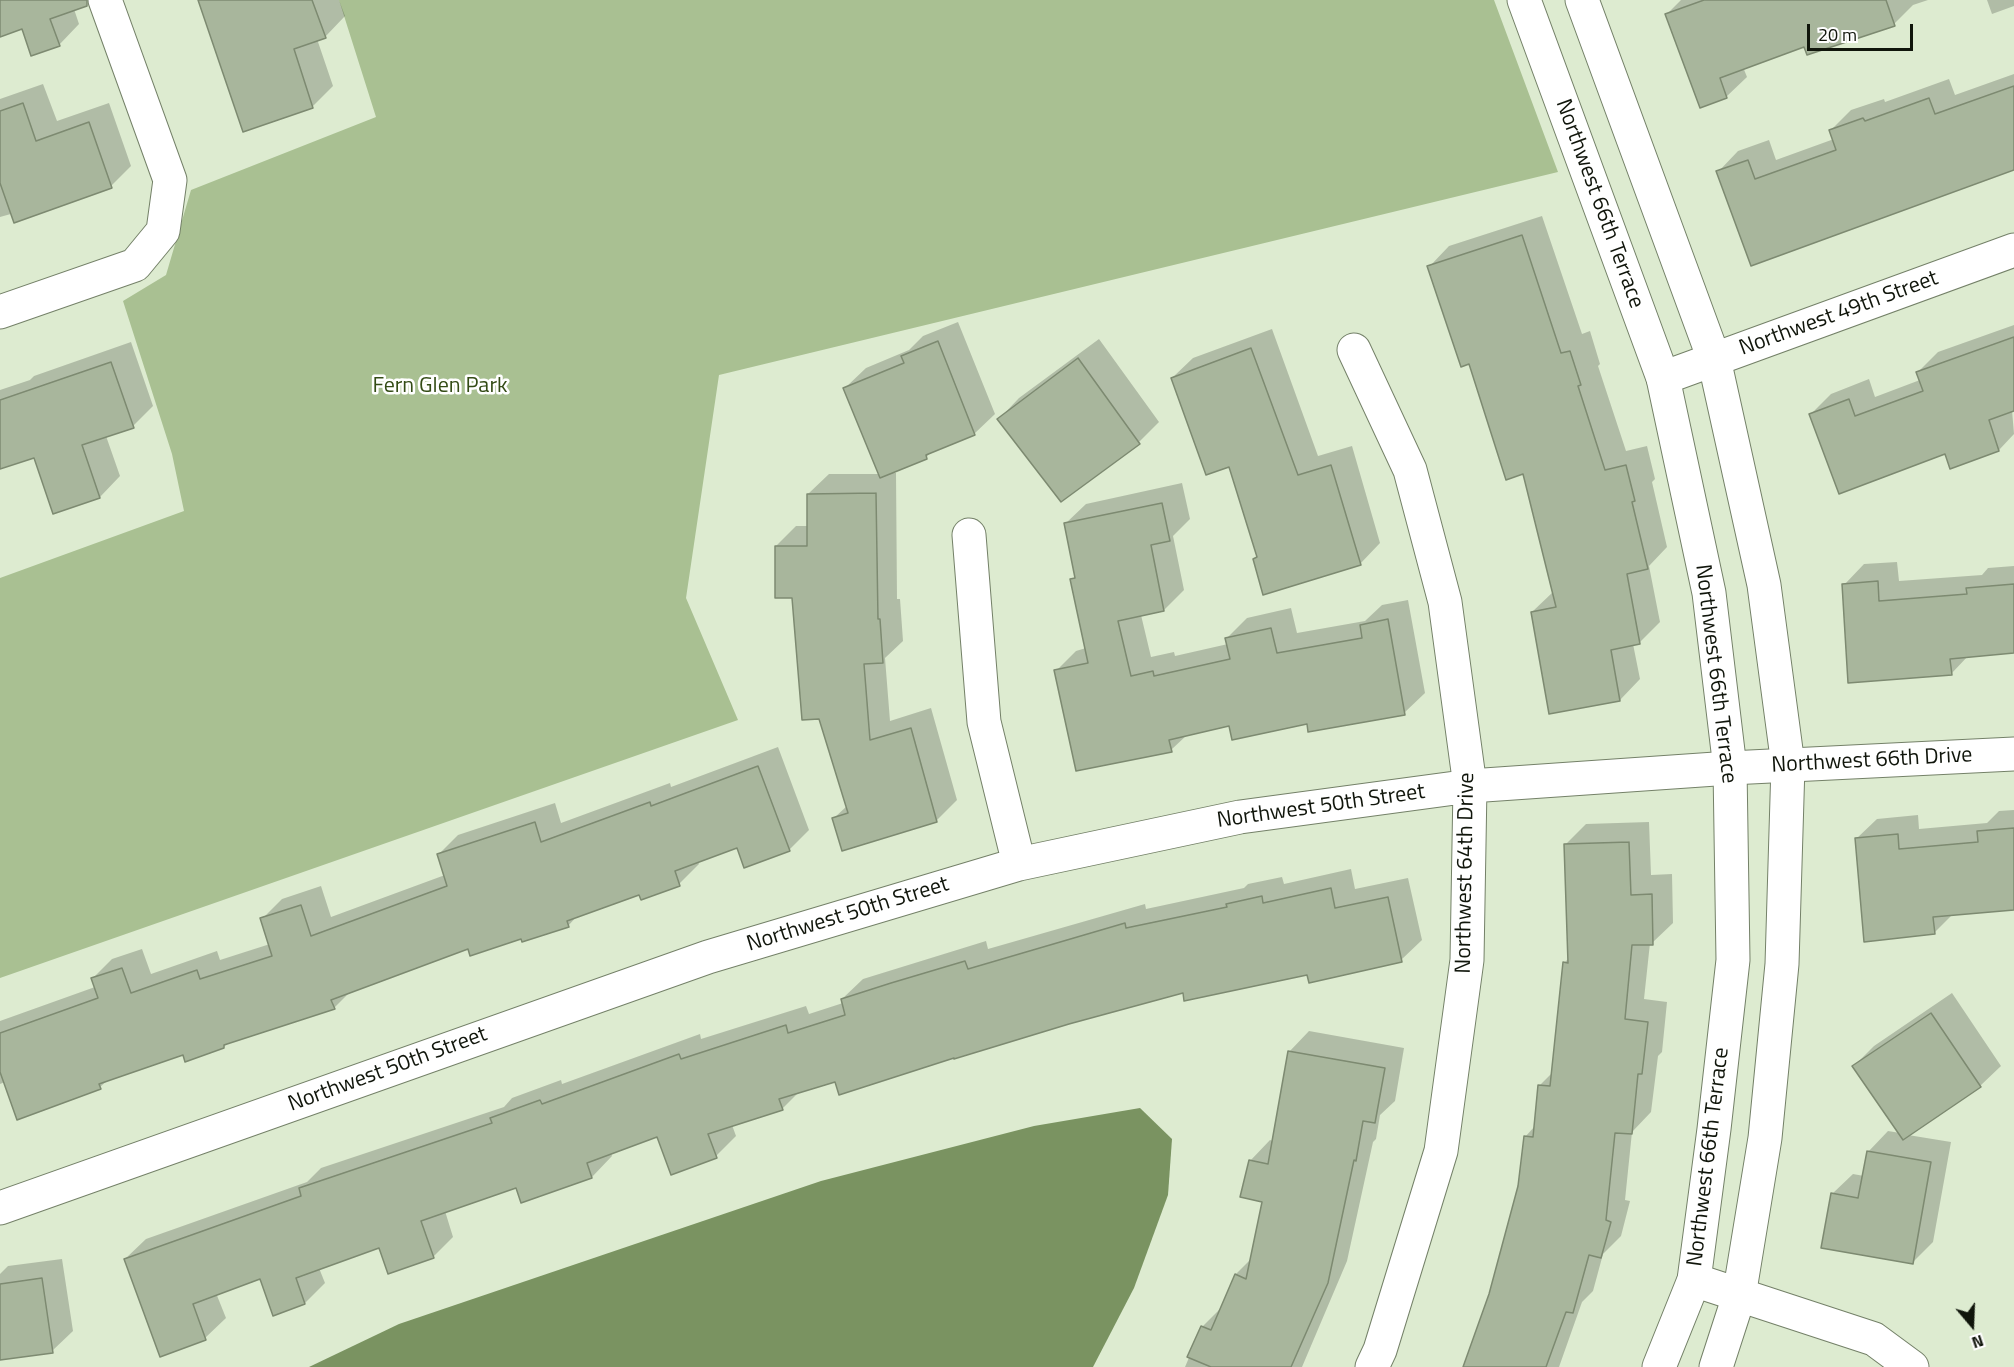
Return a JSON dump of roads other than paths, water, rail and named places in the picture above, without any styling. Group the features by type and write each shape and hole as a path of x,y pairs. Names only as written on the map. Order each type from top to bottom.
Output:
{"street":[{"path":"0,312 135,265 163,231 170,180 105,0"},
{"name":"Northwest 66th Terrace","path":"1524,0 1663,378 1709,592 1730,768 1733,960 1714,1129 1694,1280 1659,1367"},
{"path":"1582,0 1714,359 1764,585 1788,765 1781,975 1765,1138 1739,1296 1716,1367"},
{"name":"Northwest 49th Street","path":"1663,378 2014,250"},
{"name":"Northwest 64th Drive","path":"1354,350 1410,470 1443,591 1470,786 1467,960 1442,1151 1380,1350 1372,1367"},
{"path":"969,535 984,722 1019,864"},
{"name":"Northwest 66th Drive","path":"1730,768 2014,754"},
{"name":"Northwest 50th Street","path":"0,1208 708,957 1019,864 1240,817 1470,786 1730,768"},
{"path":"1694,1280 1874,1339 1912,1367"}],"park label":[{"name":"Fern Glen Park","path":"440,387"}]}
